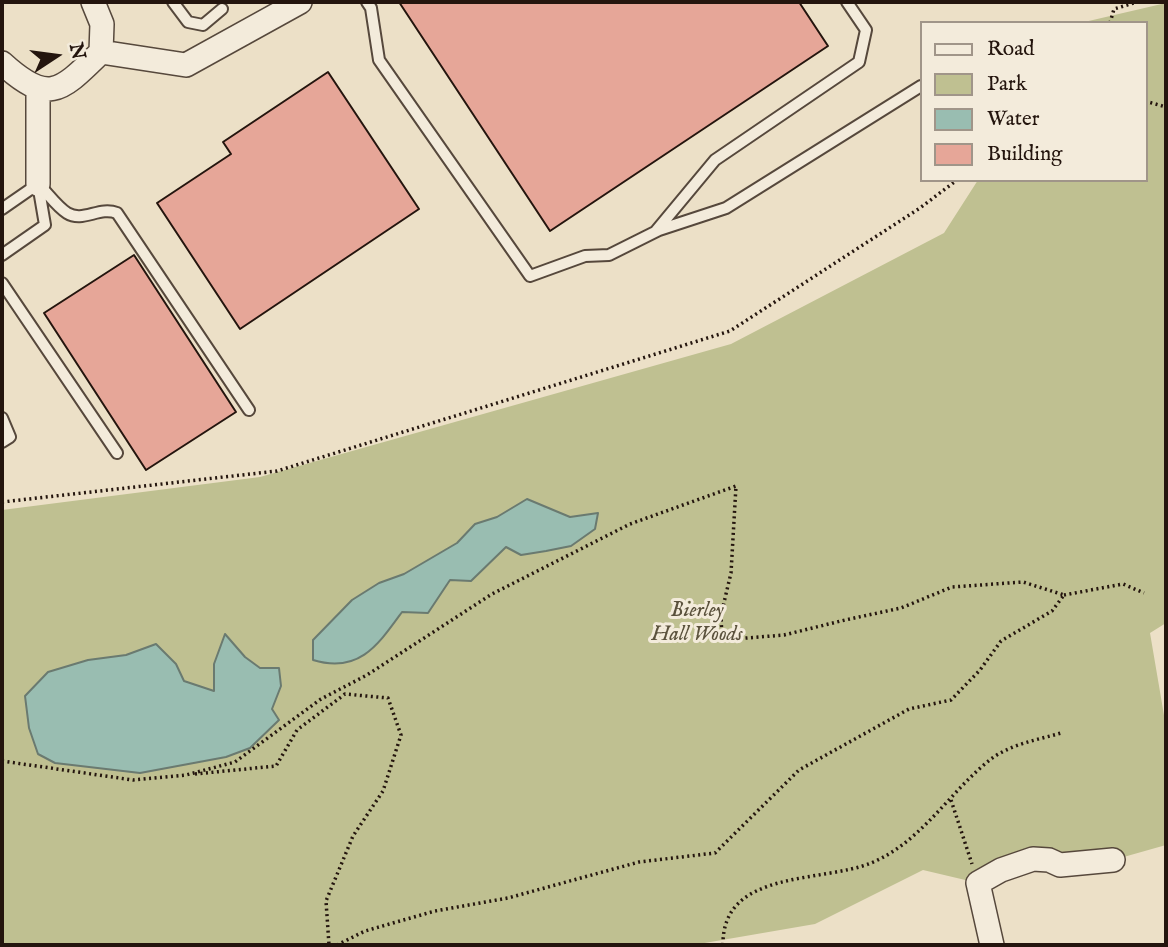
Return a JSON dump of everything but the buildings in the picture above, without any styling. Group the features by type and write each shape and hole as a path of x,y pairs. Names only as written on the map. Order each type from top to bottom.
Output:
{"street":[{"path":"2,63 20,80 38,89 67,85 101,52 102,24 93,2"},
{"path":"101,52 186,65 300,2"},
{"path":"38,89 38,184"},
{"path":"992,945 978,883 1001,870 1033,859 1049,860 1060,865 1113,860"}],"lane":[{"path":"173,2 188,22 203,25 222,9"},
{"path":"367,2 371,8 379,60 530,276 585,256 609,255 656,232 726,208 920,87"},
{"path":"656,232 715,160 859,62 866,30 847,2"},
{"path":"2,209 38,184"},
{"path":"2,255 45,225 38,184"},
{"path":"38,184 66,212 81,217 108,209 117,213 249,410"},
{"path":"2,283 117,453"},
{"path":"2,418 10,437 2,442"}],"path":[{"path":"1111,21 1114,9 1137,2"},
{"path":"1147,102 1166,107"},
{"path":"2,502 277,471 730,331 920,208 954,182"},
{"path":"186,775 235,762 321,699 367,675 492,594 536,570 630,524 736,486 731,573 721,615 722,640 784,635 901,608 952,587 1023,582 1064,595 1123,584 1144,593"},
{"path":"337,945 365,931 435,911 508,898 639,862 715,853 799,770 909,709 951,699 980,670 1000,641 1052,611 1064,595"},
{"path":"2,761 133,780 276,766 297,730 345,694 388,698 401,735 383,791 353,836 326,901 329,945"},
{"path":"723,945 727,921 748,894 764,887 848,871 892,853 951,800 991,759 1010,747 1061,733"},
{"path":"951,800 978,883"}],"green space":[{"name":"Bierley Hall Woods","path":"1166,3 1166,623 1150,633 1166,727 1166,845 1113,860 1060,865 978,883 923,870 815,924 693,945 2,945 2,510 260,477 731,344 944,233 977,182 1147,182 1147,21 1089,21"}],"water":[{"path":"527,499 570,517 598,513 595,529 571,546 521,555 506,547 471,581 450,580 428,613 402,612 366,654 343,663 313,660 313,640 352,600 457,543 475,524 497,517"},
{"path":"225,634 245,657 260,668 279,668 281,686 272,709 279,720 250,748 226,757 140,773 55,763 38,754 29,728 25,696 48,672 88,660 126,655 156,644 176,664 184,681 214,691 214,664"}]}
